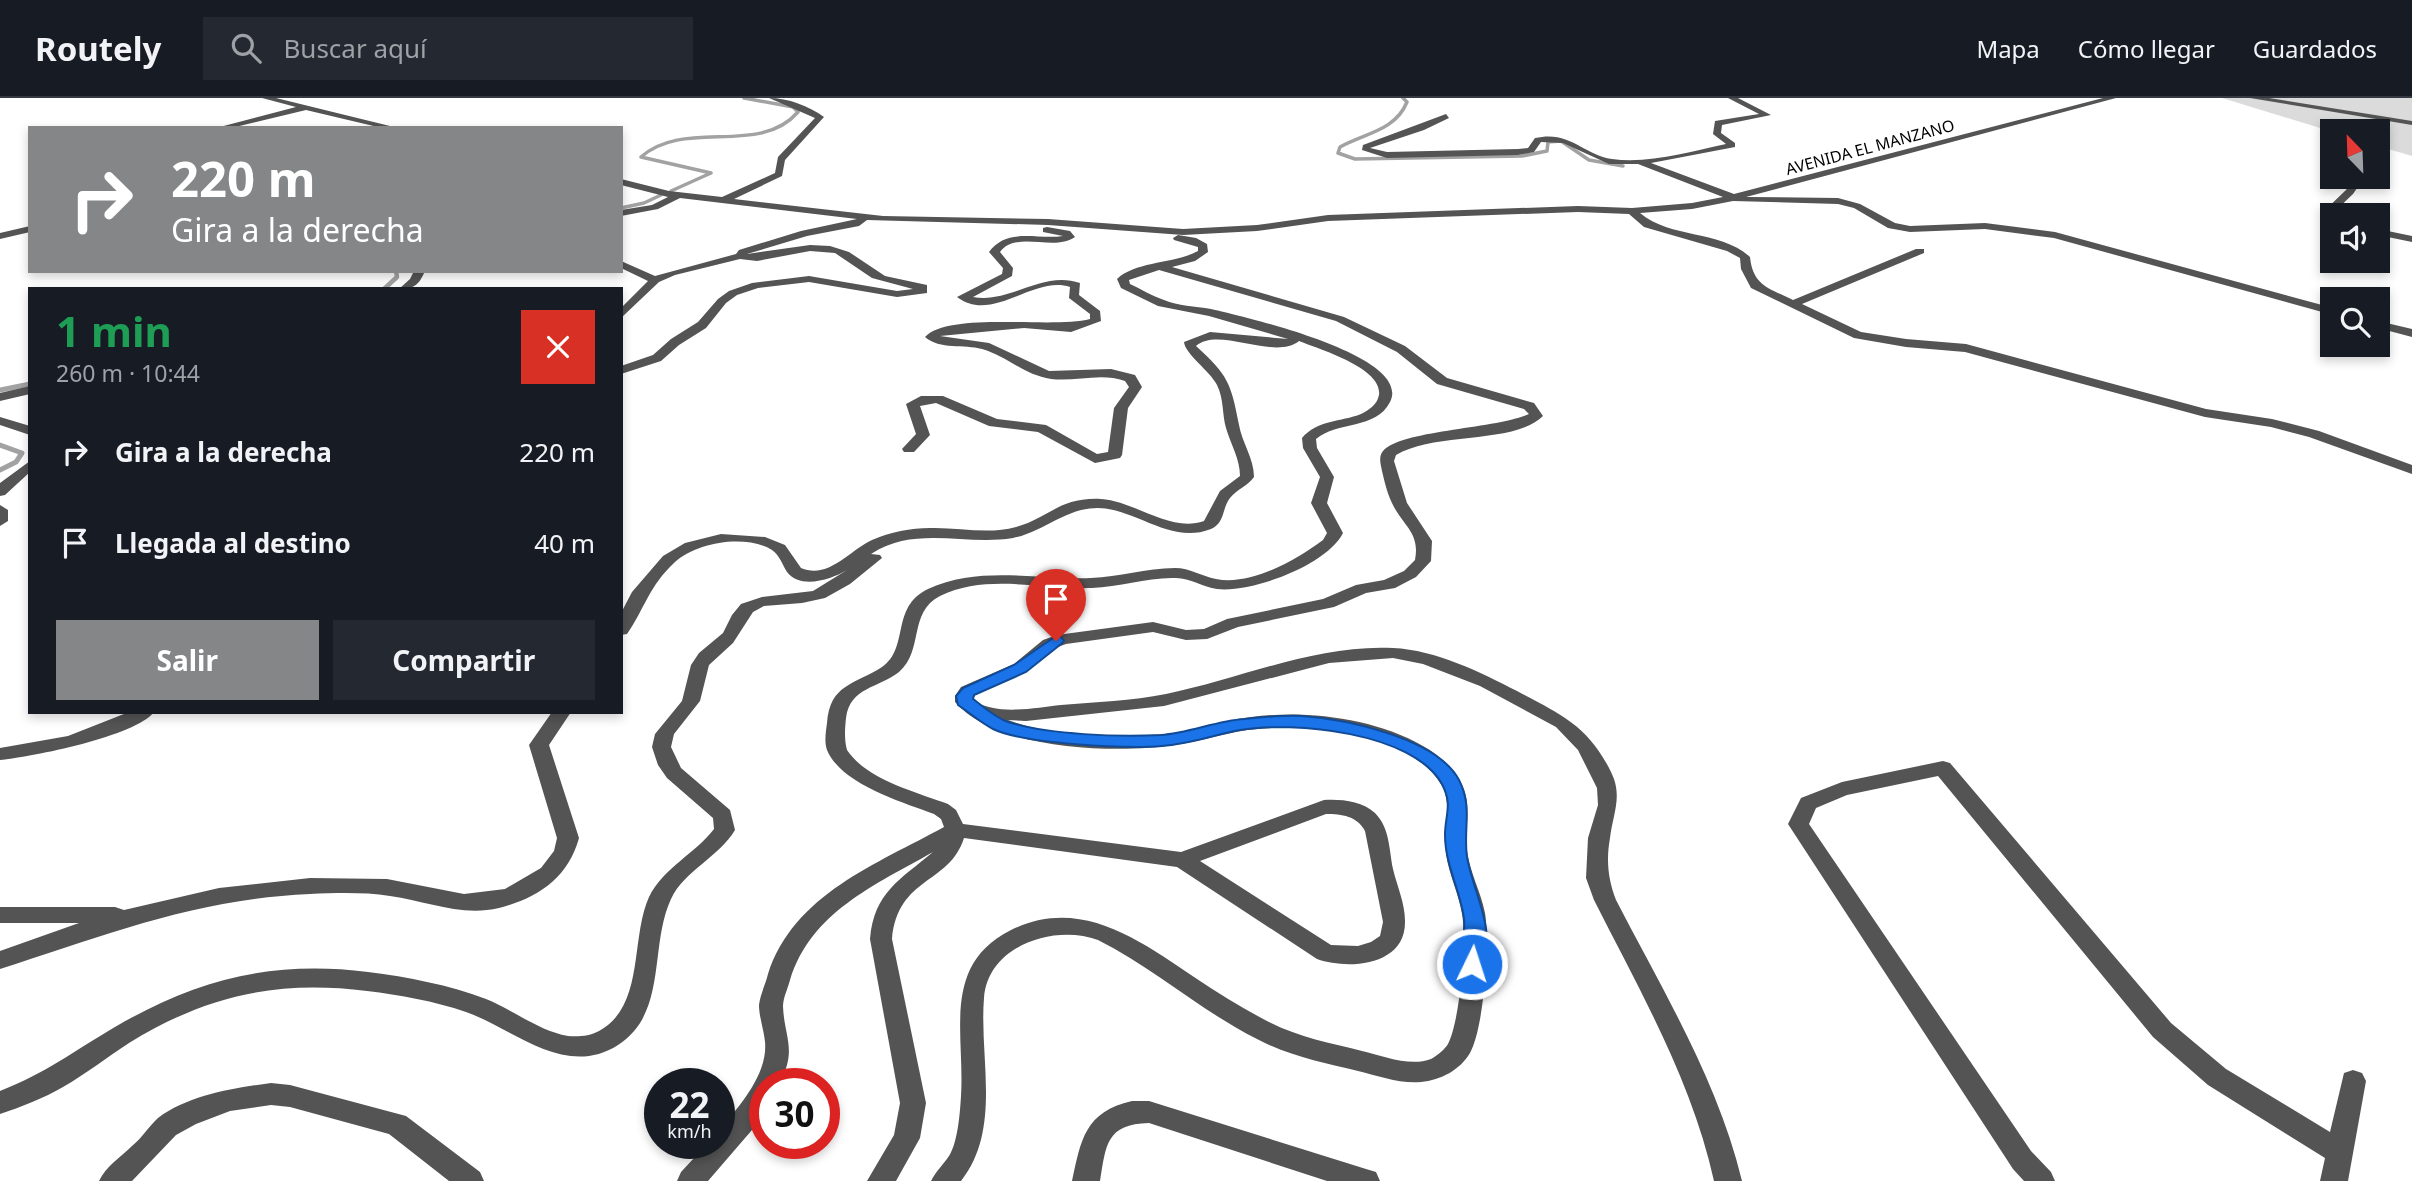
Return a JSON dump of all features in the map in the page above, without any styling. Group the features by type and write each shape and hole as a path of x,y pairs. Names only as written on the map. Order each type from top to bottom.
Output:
{"street":[{"path":"267,98 386,126"},
{"path":"723,200 779,174 781,159 820,117 805,108 773,98"},
{"path":"1446,116 1421,128 1366,146 1367,150 1387,155 1518,152 1531,150 1538,140 1555,138 1566,140 1595,158 1638,162 1727,148 1731,145 1717,134 1718,123 1767,115 1732,98"},
{"name":"AVENIDA EL MANZANO","path":"1090,224 1208,232 1328,218 1578,209 1632,211 1692,206 1732,198 2112,98"},
{"path":"2254,98 2412,123"},
{"path":"228,126 306,107"},
{"path":"1638,162 1749,202 1849,202 1892,226 1910,229 1985,226 2055,235 2320,308"},
{"path":"623,182 678,195 865,217 1090,224 1192,240 1203,246 1203,252 1196,257 1130,274 1123,279 1123,284 1147,299 1162,304 1211,313 1294,335 1356,360 1378,376 1386,389 1384,401 1373,412 1357,420 1318,430 1308,438 1308,448 1327,475 1327,486 1319,503 1335,533 1330,543 1263,578 1243,584 1209,583 1195,576 1178,573 1091,583 980,581 940,589 923,599 912,610 906,649 901,661 886,673 855,687 842,699 836,712 835,743 847,764 865,776 941,809 949,815 956,830 951,846 901,889 882,918 881,939 913,1103 907,1138 881,1181"},
{"path":"2338,203 2352,189"},
{"path":"623,213 655,207 678,195"},
{"path":"1632,211 1647,225 1731,248 1745,257 1746,270 1755,286 1858,335 1906,344 1966,348 2205,413 2272,423 2315,434 2412,470"},
{"path":"740,256 743,252 805,233 855,224 865,217"},
{"path":"909,449 923,435 913,404 932,398 994,423 1041,428 1059,436 1092,458 1108,459 1116,453 1121,408 1136,387 1133,381 1120,374 1044,374 1030,370 986,346 933,339 932,334 939,331 1009,324 1078,328 1094,322 1098,316 1073,296 1076,285 1068,281 1051,282 1021,293 982,300 967,300 963,297 1007,276 1008,268 994,252 997,246 1018,240 1062,240 1070,237 1069,234 1009,226 939,224 922,220"},
{"path":"0,236 28,229"},
{"path":"2390,234 2412,239"},
{"path":"623,313 655,280 671,273 740,256 751,258 808,248 834,249 851,256 872,274 924,290 897,293 809,279 756,285 733,293 722,301 702,325 675,342 657,358 623,369"},
{"path":"1792,304 1920,251"},
{"path":"623,265 655,280"},
{"path":"946,1181 964,1157 974,1097 972,996 975,983 980,970 1000,948 1028,932 1060,926 1092,929 1119,942 1212,1000 1285,1041 1414,1073 1442,1066 1453,1058 1460,1047 1476,940 1474,917 1458,860 1455,834 1460,807 1456,794 1440,768 1414,749 1399,742 1323,723 1282,721 1241,724 1204,734 1162,740 1098,740 1000,726 964,702 968,691 1020,668 1049,644 1063,639 1153,627 1186,635 1208,634 1233,624 1328,603 1362,589 1401,580 1423,561 1424,542 1415,523 1400,506 1387,461 1389,453 1409,444 1498,429 1536,416 1529,406 1442,381 1401,349 1340,319 1157,266"},
{"path":"407,287 415,281 419,273"},
{"path":"623,302 636,298"},
{"path":"2390,327 2412,333"},
{"path":"623,626 636,599 671,557 702,543 738,538 768,542 782,550 795,571 813,576 836,571 880,542 916,533 1014,533 1034,527 1066,508 1090,504 1124,508 1176,527 1206,526 1216,519 1223,497 1247,477 1247,467 1236,442 1225,387 1205,359 1190,347 1190,342 1210,336 1285,344 1293,341 1294,335"},
{"path":"0,397 28,390"},
{"path":"0,421 28,430"},
{"path":"0,492 11,479 28,466"},
{"path":"0,510 0,521"},
{"path":"0,1103 52,1080 169,1009 219,990 269,978 314,977 389,985 467,1003 570,1046 597,1043 611,1037 623,1029 637,1008 651,930 660,899 676,875 719,839 725,830 723,815 685,785 664,757 661,744 664,733 690,703 702,662 729,638 741,613 747,607 823,593 916,533"},
{"path":"979,713 1026,715 1164,700 1329,658 1393,653 1427,659 1486,682 1563,723 1595,759 1606,788 1608,805 1599,838 1597,878 1605,900 1683,1052 1720,1146 1728,1181"},
{"path":"0,754 41,749 76,740 140,714"},
{"path":"0,960 134,915 228,895 315,886 394,888 470,903 485,903 518,893 555,868 567,848 568,838 539,745 544,734 560,714"},
{"path":"2041,1181 2022,1160 1798,824 1808,803 1842,789 1943,768 2162,1031 2217,1077 2339,1152"},
{"path":"774,1068 778,1045 771,1004 783,964 803,929 847,890 956,830 1182,860 1325,953 1349,957 1372,952 1381,947 1395,924 1373,827 1362,814 1353,810 1324,807 1182,860"},
{"path":"0,915 134,915"},
{"path":"2334,1181 2353,1082"},
{"path":"113,1181 147,1150 167,1127 229,1100 271,1094 290,1096 397,1124 470,1181"},
{"path":"1086,1181 1097,1133 1111,1119 1136,1111 1149,1112 1367,1181"},
{"path":"691,1181 749,1115"}],"shaded area":[{"path":"2222,98 2412,98 2412,156 2390,150 2390,119 2320,119 2320,128"}],"waterway":[{"path":"671,191 711,173 641,157 659,146 679,140 763,133 782,125 798,112 793,107 744,98"},
{"path":"1403,98 1407,102 1395,119 1340,147 1338,153 1355,159 1522,156 1547,151 1548,142 1561,141 1589,160 1623,166"},
{"path":"623,208 644,203 661,195"},
{"path":"386,287 397,277 396,273"},
{"path":"0,390 28,384"},
{"path":"0,445 22,453 16,462 0,470"}],"route":[{"path":"1056,641 1008,675 968,691 964,702 1000,726 1070,738 1162,740 1204,734 1241,724 1302,721 1382,736 1428,758 1450,780 1460,807 1455,834 1458,860 1474,917 1476,940 1472,964"}]}
